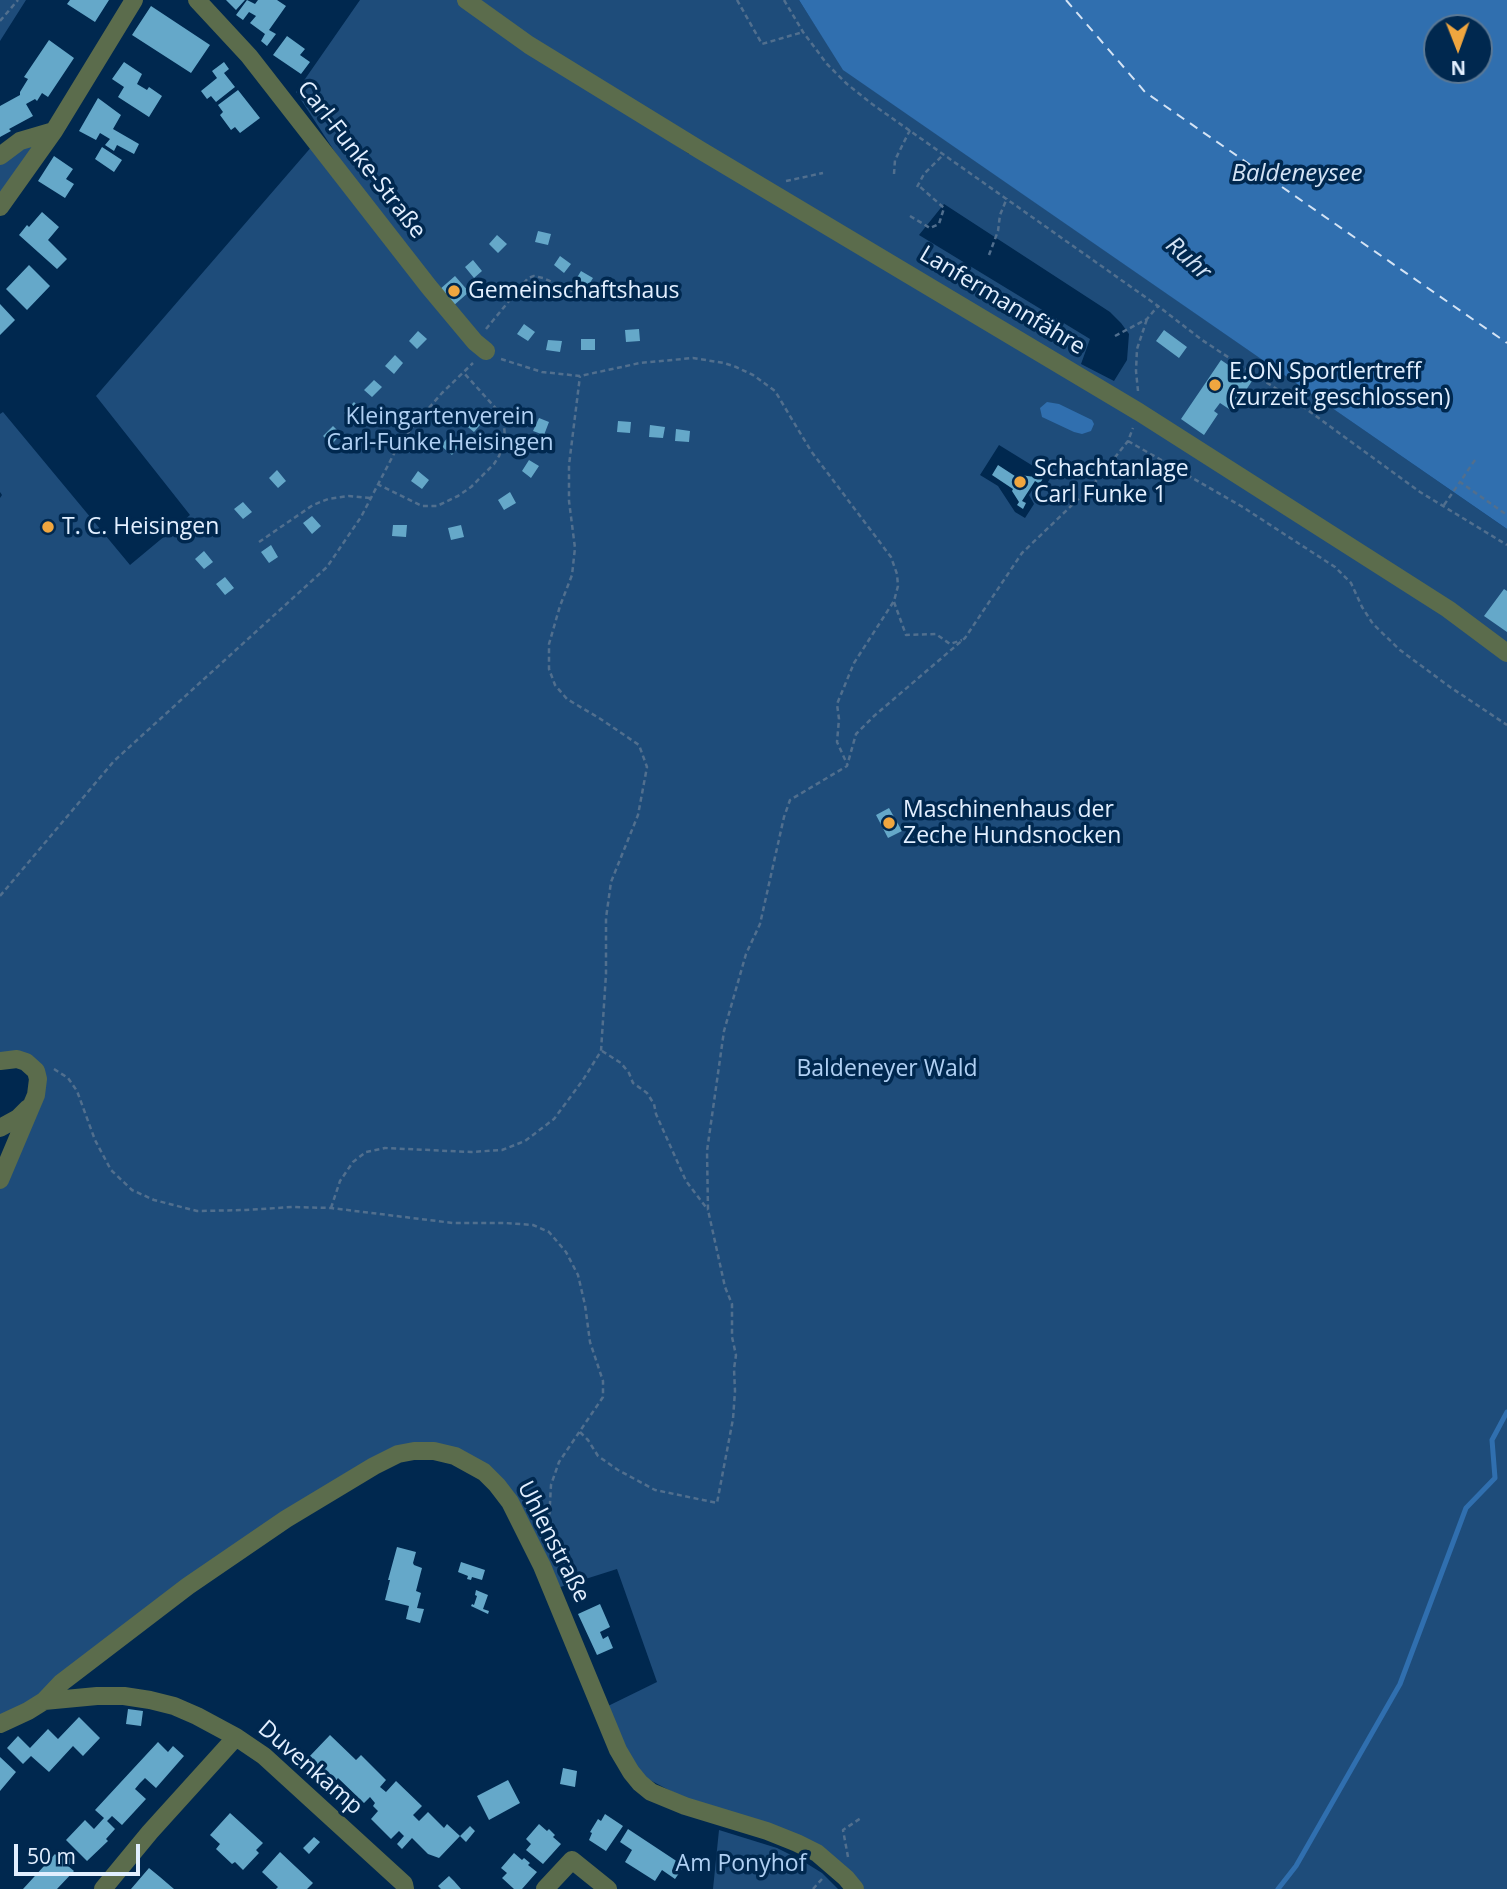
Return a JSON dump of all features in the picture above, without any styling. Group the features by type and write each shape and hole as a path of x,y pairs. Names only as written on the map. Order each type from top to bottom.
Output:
{"street":[{"path":"0,206 54,131 134,0"},
{"name":"Carl-Funke-Straße","path":"197,0 248,56 421,277 481,346"},
{"name":"Lanfermannfähre","path":"467,0 530,45 700,150 1139,412 1448,609 1507,653"},
{"path":"0,156 20,141 54,131"},
{"path":"0,1061 17,1059 26,1062 36,1071 38,1087 0,1180"},
{"path":"0,1128 18,1118 33,1103"},
{"name":"Uhlenstraße","path":"0,1724 44,1701 61,1683 195,1581 286,1519 398,1454 434,1451 455,1456 484,1472 510,1502 542,1566 618,1750 640,1783 651,1792 685,1806 797,1843 817,1853 850,1883"},
{"name":"Duvenkamp","path":"44,1701 124,1696 174,1706 197,1716 264,1756 404,1884 405,1889"},
{"path":"103,1889 150,1832 236,1737"},
{"path":"545,1889 572,1860 608,1889"}],"path":[{"path":"0,20 18,0"},
{"path":"737,0 762,44 803,32"},
{"path":"784,0 827,64 872,104 1409,484 1507,545"},
{"path":"894,174 895,160 911,130"},
{"path":"909,216 930,228 939,224 944,208 918,186 924,174 944,154"},
{"path":"774,193 785,181 823,173"},
{"path":"989,255 1007,198"},
{"path":"0,896 114,761 327,567 361,517 397,448 414,425 463,372 528,278 543,278 590,299"},
{"path":"1115,336 1147,319 1158,306"},
{"path":"1139,412 1137,349 1147,319"},
{"path":"481,346 512,363 542,372 580,376 640,363 693,358 724,363 753,375 775,391 811,451 891,557 897,573 898,586 894,601 854,663 837,704 837,743 847,766"},
{"path":"377,484 422,506 437,506 471,487 494,464 505,440 505,423 500,413 463,372"},
{"path":"331,1208 340,1181 353,1162 366,1152 385,1148 471,1152 502,1150 525,1141 554,1119 601,1051 606,974 606,918 611,882 638,815 647,767 639,745 567,699 555,685 549,668 549,644 572,575 575,548 569,477 580,376"},
{"path":"580,1432 598,1456 654,1490 717,1503 733,1419 736,1355 732,1337 732,1304 725,1287 708,1210 707,1151 724,1031 746,954 761,924 790,800 847,766 856,734 895,696 965,638 1022,553 1092,486 1128,441 1241,506 1335,567 1350,583 1373,624 1400,650 1507,725"},
{"path":"1443,506 1475,460"},
{"path":"1460,482 1507,515"},
{"path":"259,542 313,505 328,499 349,496 370,498"},
{"path":"894,601 906,635 936,635 950,644 965,638"},
{"path":"601,1051 621,1063 633,1083 647,1093 686,1181 708,1210"},
{"path":"36,1071 54,1069 68,1078 80,1097 95,1140 111,1170 132,1190 164,1204 197,1211 331,1208 453,1223 533,1225 549,1232 566,1252 578,1275 590,1342 603,1381 603,1397 559,1462 551,1485 547,1546 542,1566"},
{"path":"850,1883 851,1868 843,1830 861,1818"}],"green space":[{"path":"0,0 26,0 0,41"},
{"name":"Baldeneyer Wald","path":"360,0 464,0 689,154 699,146 530,41 478,0 799,0 844,70 1507,529 1507,1889 864,1889 857,1878 646,1778 628,1755 608,1706 657,1682 617,1569 557,1588 485,1469 399,1450 40,1699 0,1719 0,1186 41,1078 0,1057 0,414 3,412 130,565 190,515 96,396 313,145 383,226 296,92","holes":["944,204 1110,312 1121,323 1129,334 1127,360 1114,381 1081,364 1090,339 919,235","999,445 1051,477 1043,490 1033,489 1029,495 1034,504 1025,518 1015,512 998,486 980,475"]},
{"path":"40,139 0,197 0,162"},
{"name":"Am Ponyhof","path":"719,1830 777,1848 822,1873 838,1889 713,1889"}],"water":[{"name":"Baldeneysee","path":"799,0 1507,0 1507,529 843,70"},
{"path":"1047,402 1059,404 1092,420 1094,424 1091,431 1082,434 1074,432 1042,417 1040,408"}],"building":[{"path":"70,0 109,0 95,22 67,4"},
{"path":"226,0 245,0 236,10"},
{"path":"247,0 255,4 258,0 277,0 286,6 269,30 276,34 267,46 261,41 265,34 250,23 256,16 249,12 243,20 236,15"},
{"path":"151,6 210,45 191,73 132,35"},
{"path":"287,36 305,49 300,55 310,62 301,74 273,55"},
{"path":"49,40 74,58 48,97 42,93 37,101 35,99 26,104 33,116 0,137 0,106 20,95 28,79 24,77"},
{"path":"124,62 142,74 137,84 147,90 149,87 162,96 149,117 118,97 124,87 112,79"},
{"path":"224,62 229,69 224,73 235,87 216,102 211,96 207,99 201,91 217,78 212,71"},
{"path":"238,90 260,118 240,133 235,127 231,130 220,115 223,112 218,105"},
{"path":"98,98 121,115 113,129 139,144 134,154 117,145 114,151 105,145 110,139 100,133 96,140 79,131"},
{"path":"102,147 122,160 114,172 95,159"},
{"path":"54,156 73,169 66,179 74,184 65,198 38,181"},
{"path":"42,212 59,227 48,240 67,259 57,269 19,235"},
{"path":"538,231 551,234 548,245 535,242"},
{"path":"497,235 507,244 498,253 489,244"},
{"path":"560,256 571,264 564,273 554,265"},
{"path":"473,260 482,271 474,278 465,267"},
{"path":"29,265 50,286 27,310 6,289"},
{"path":"581,271 593,278 586,289 575,281"},
{"name":"Gemeinschaftshaus","path":"455,276 469,292 453,306 439,290"},
{"path":"0,304 15,320 0,335"},
{"path":"524,324 535,332 528,341 517,334"},
{"path":"639,329 640,341 626,342 625,330"},
{"path":"1164,330 1187,347 1179,358 1156,341"},
{"path":"418,331 427,339 417,349 409,341"},
{"path":"581,339 595,339 595,350 581,350"},
{"path":"548,340 562,341 560,352 546,350"},
{"path":"395,355 403,363 394,374 385,366"},
{"name":"E.ON Sportlertreff (zurzeit geschlossen)","path":"1221,360 1252,381 1232,411 1220,403 1214,411 1218,414 1204,435 1181,419"},
{"path":"374,380 382,387 372,397 364,390"},
{"path":"354,402 362,410 352,420 344,413"},
{"path":"471,414 481,424 474,432 463,423"},
{"path":"539,418 549,422 544,435 533,431"},
{"path":"618,421 631,422 630,433 617,432"},
{"path":"650,425 665,427 663,438 649,437"},
{"path":"333,426 341,434 332,444 323,436"},
{"path":"676,429 690,431 689,442 675,441"},
{"path":"448,437 459,446 452,455 441,446"},
{"path":"529,460 539,466 531,478 522,471"},
{"path":"998,465 1018,478 1020,475 1035,477 1037,473 1043,478 1040,484 1035,481 1022,501 1026,503 1023,509 1017,505 1019,502 1013,489 992,475"},
{"path":"277,470 286,481 278,488 269,478"},
{"path":"418,471 429,480 422,489 411,481"},
{"path":"510,492 516,503 504,510 498,500"},
{"path":"243,502 252,512 243,519 234,509"},
{"path":"312,516 321,526 312,534 303,523"},
{"path":"393,525 407,525 406,537 392,536"},
{"path":"461,525 464,537 451,540 448,528"},
{"path":"271,545 278,557 269,563 261,552"},
{"path":"204,551 213,562 204,569 195,559"},
{"path":"225,577 234,588 225,595 216,584"},
{"path":"1504,589 1507,591 1507,632 1484,616"},
{"name":"Maschinenhaus der Zeche Hundsnocken","path":"889,808 902,831 888,838 876,815"},
{"path":"397,1547 416,1552 413,1563 422,1568 416,1591 421,1593 417,1608 424,1609 420,1623 406,1619 409,1606 385,1600"},
{"path":"461,1562 485,1570 482,1580 472,1577 471,1580 467,1579 468,1576 458,1572"},
{"path":"476,1590 488,1595 483,1609 489,1611 488,1614 471,1606 477,1596"},
{"path":"600,1604 610,1627 600,1632 603,1639 608,1636 613,1648 597,1655 578,1614"},
{"path":"128,1709 143,1711 141,1726 126,1724"},
{"path":"79,1717 100,1738 83,1756 73,1746 49,1772 31,1756 23,1764 7,1748 18,1736 30,1748 48,1729 58,1739"},
{"path":"330,1735 356,1760 361,1755 386,1780 380,1787 386,1792 396,1781 422,1806 413,1815 419,1821 428,1812 444,1828 447,1824 460,1836 439,1858 428,1854 412,1838 402,1849 397,1844 404,1836 399,1831 391,1839 371,1819 378,1811 370,1797 364,1803 338,1778 334,1783 308,1758"},
{"path":"158,1742 168,1752 173,1746 184,1756 156,1788 145,1778 140,1783 135,1789 146,1799 122,1825 112,1816 107,1821 115,1829 106,1839 108,1841 87,1861 66,1840 85,1820 94,1829 104,1818 95,1810"},
{"path":"0,1757 16,1772 0,1791"},
{"path":"563,1768 577,1771 575,1787 560,1784"},
{"path":"508,1780 520,1803 489,1820 477,1796"},
{"path":"230,1813 263,1843 256,1850 259,1853 243,1870 216,1849 220,1844 210,1835"},
{"path":"605,1814 623,1826 606,1851 589,1840 592,1833 590,1832 598,1819 601,1821"},
{"path":"539,1824 547,1831 549,1829 561,1844 543,1864 526,1850 531,1844 526,1839"},
{"path":"470,1826 475,1831 466,1842 460,1836"},
{"path":"628,1829 684,1866 675,1879 662,1870 655,1881 625,1862 632,1850 620,1842"},
{"path":"314,1837 320,1842 309,1854 303,1848"},
{"path":"62,1850 73,1861 68,1866 74,1871 57,1889 23,1889 55,1854 57,1856"},
{"path":"280,1852 313,1883 307,1889 276,1889 278,1887 262,1872"},
{"path":"514,1853 522,1860 524,1858 537,1872 522,1889 514,1889 502,1878 507,1873 501,1868"},
{"path":"149,1868 160,1877 174,1889 131,1889"},
{"path":"449,1876 461,1889 441,1889 438,1886"}],"waterway":[{"path":"1278,1889 1296,1866 1400,1684 1466,1508 1495,1478 1492,1440 1507,1412"}],"ferry route":[{"path":"1066,0 1145,92 1507,343"}],"place":[{"name":"Gemeinschaftshaus","path":"454,291"},
{"name":"E.ON Sportlertreff (zurzeit geschlossen)","path":"1215,385"},
{"name":"Schachtanlage Carl Funke 1","path":"1020,482"},
{"name":"T. C. Heisingen","path":"48,527"},
{"name":"Maschinenhaus der Zeche Hundsnocken","path":"889,823"}],"water label":[{"name":"Ruhr","path":"1188,259"}],"park label":[{"name":"Kleingartenverein Carl-Funke Heisingen","path":"440,430"}]}
